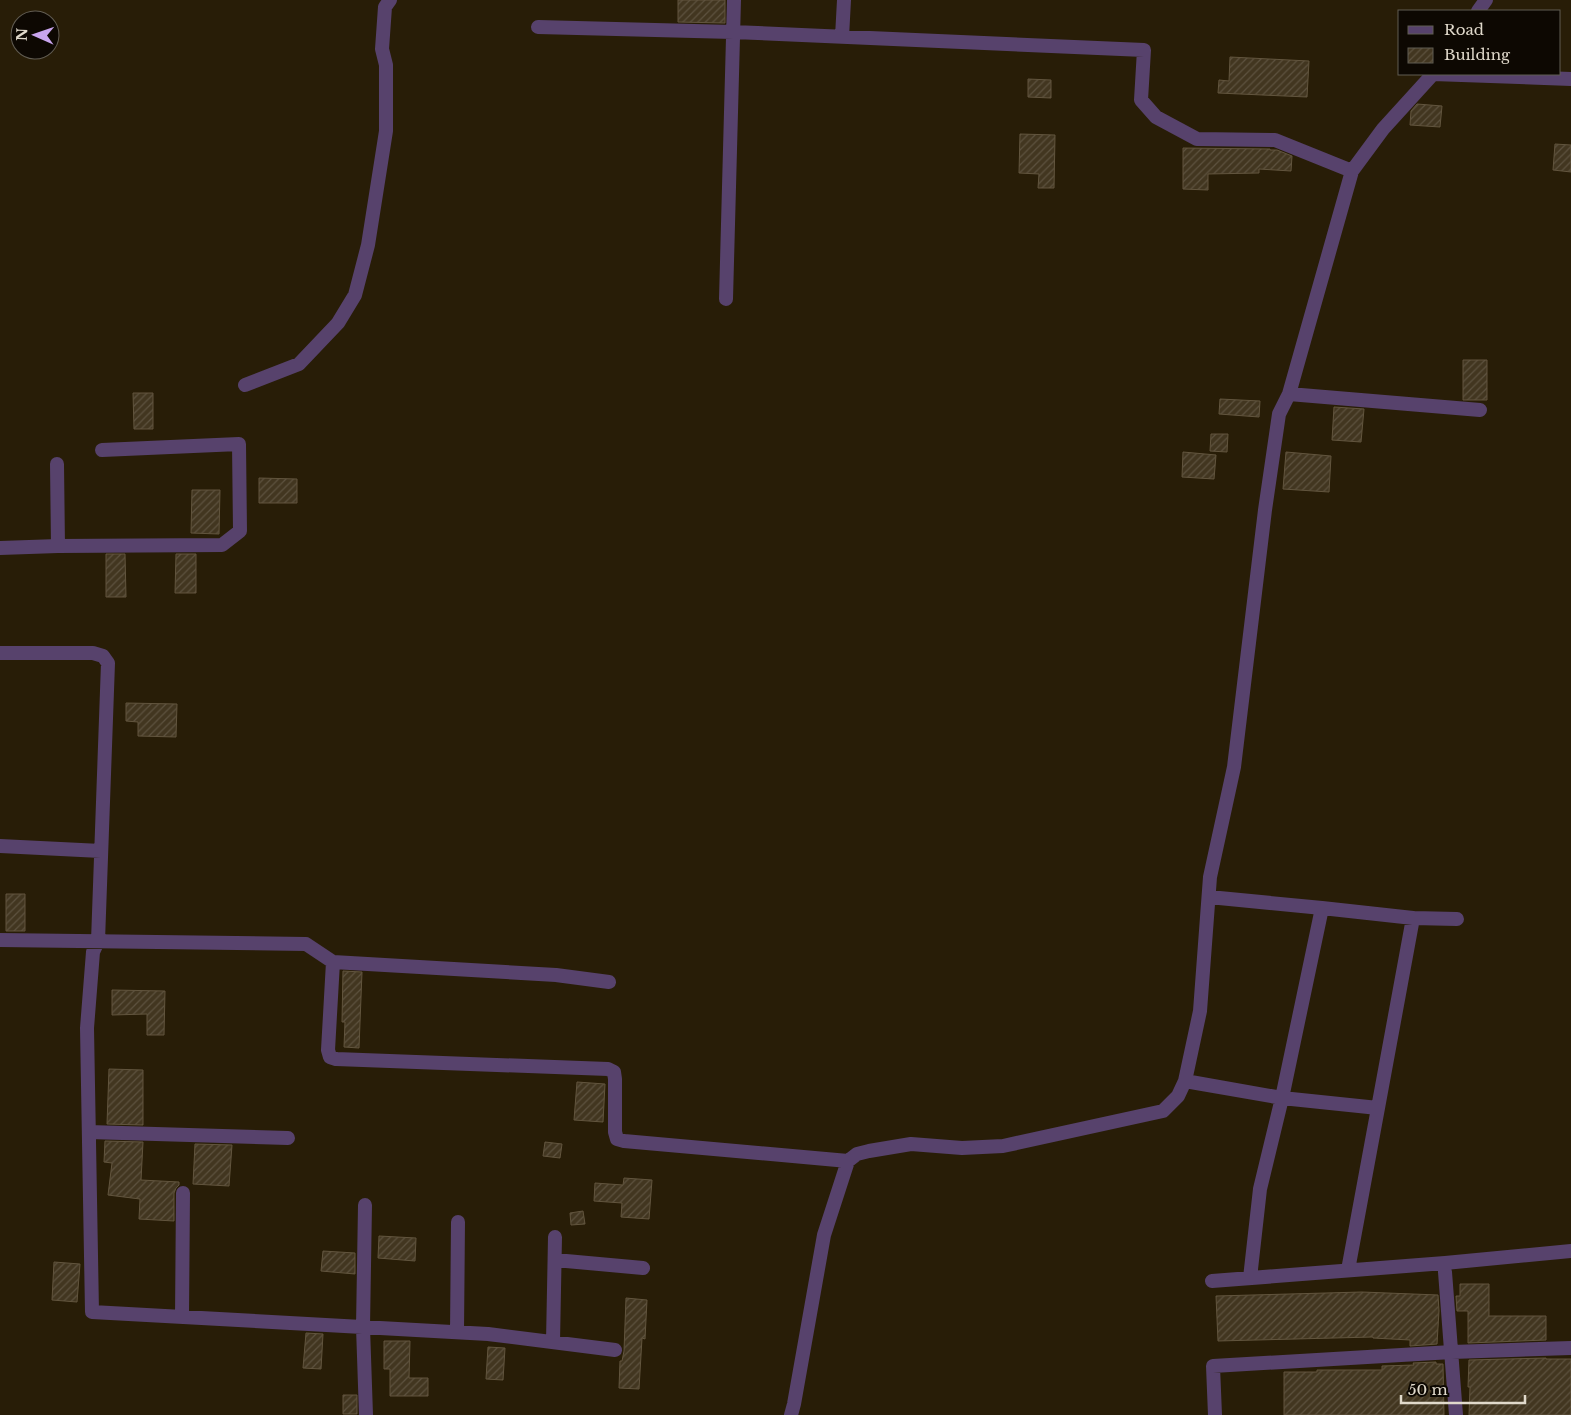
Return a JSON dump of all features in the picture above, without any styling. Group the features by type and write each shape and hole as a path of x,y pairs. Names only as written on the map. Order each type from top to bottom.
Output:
{"street":[{"path":"245,385 299,364 338,323 355,295 368,244 386,131 386,65 382,49 385,7 390,0"},
{"path":"726,299 734,0"},
{"path":"842,37 844,0"},
{"path":"538,28 733,32 1144,50 1141,100 1156,117 1197,139 1275,140 1352,171"},
{"path":"791,1415 824,1235 848,1161 857,1154 868,1151 911,1144 962,1148 1003,1146 1163,1111 1178,1096 1185,1081 1200,1011 1212,868 1234,767 1265,510 1280,414 1289,394 1352,171 1383,129 1432,75"},
{"path":"1461,75 1571,79"},
{"path":"1289,394 1480,410"},
{"path":"0,548 222,545 240,531 239,444 102,450"},
{"path":"57,464 58,546"},
{"path":"0,653 93,653 103,656 108,663 98,941 93,952 87,1028 92,1312 488,1334 615,1350"},
{"path":"0,846 101,851"},
{"path":"1209,897 1413,918 1458,919"},
{"path":"1250,1278 1260,1189 1282,1098 1322,908"},
{"path":"1348,1270 1413,918"},
{"path":"0,940 306,944 333,962 556,974 609,982"},
{"path":"333,962 328,1050 330,1057 336,1059 608,1069 614,1072 615,1079 615,1132 617,1139 848,1161"},
{"path":"1185,1081 1282,1098 1378,1108"},
{"path":"89,1132 288,1138"},
{"path":"182,1317 183,1193"},
{"path":"364,1205 363,1327 366,1415"},
{"path":"458,1222 458,1332"},
{"path":"553,1342 555,1238"},
{"path":"1212,1281 1571,1251"},
{"path":"555,1260 643,1268"},
{"path":"1446,1272 1456,1415"},
{"path":"1215,1415 1213,1366 1452,1352 1571,1348"}],"building":[{"path":"678,0 725,0 725,23 678,22"},
{"path":"1230,57 1309,61 1307,97 1218,93 1219,80 1229,81"},
{"path":"1028,79 1051,80 1051,98 1028,97"},
{"path":"1417,104 1442,106 1440,127 1410,125 1411,111"},
{"path":"1020,134 1055,135 1054,188 1038,188 1039,174 1019,173"},
{"path":"1555,144 1571,145 1571,172 1553,170"},
{"path":"1183,148 1277,150 1292,156 1291,171 1259,169 1259,173 1208,174 1208,190 1183,189"},
{"path":"1463,360 1487,360 1487,400 1463,400"},
{"path":"133,393 153,393 153,429 134,429"},
{"path":"1220,399 1260,401 1259,417 1219,414"},
{"path":"1334,407 1364,409 1361,442 1332,440"},
{"path":"1211,434 1228,434 1227,452 1210,451"},
{"path":"1183,452 1216,455 1214,479 1182,477"},
{"path":"1286,452 1331,456 1329,492 1283,489"},
{"path":"259,478 297,479 297,503 259,503"},
{"path":"192,490 220,490 219,534 191,533"},
{"path":"106,554 125,554 126,597 106,597"},
{"path":"176,554 196,554 196,593 175,593"},
{"path":"126,703 177,704 176,737 138,736 138,722 126,721"},
{"path":"6,894 25,894 25,931 6,931"},
{"path":"343,971 362,972 359,1048 344,1047 345,1022 342,1022"},
{"path":"112,990 165,991 164,1035 147,1035 147,1014 112,1015"},
{"path":"109,1069 143,1070 143,1125 107,1124"},
{"path":"577,1082 605,1084 603,1122 574,1120"},
{"path":"105,1141 143,1142 141,1180 179,1182 174,1193 174,1221 139,1219 140,1199 108,1195 112,1163 104,1162"},
{"path":"545,1142 562,1144 560,1158 543,1156"},
{"path":"195,1144 232,1145 229,1186 193,1184"},
{"path":"624,1178 652,1180 649,1219 621,1217 622,1203 594,1201 595,1183 623,1185"},
{"path":"583,1211 585,1224 571,1225 570,1213"},
{"path":"379,1236 416,1238 415,1261 378,1258"},
{"path":"323,1251 355,1253 355,1274 321,1271"},
{"path":"54,1262 80,1264 77,1302 52,1300"},
{"path":"1460,1284 1489,1284 1489,1316 1546,1316 1546,1340 1468,1343 1468,1311 1457,1311 1456,1296 1460,1296"},
{"path":"1362,1292 1438,1295 1437,1344 1410,1346 1410,1340 1373,1337 1218,1341 1216,1296"},
{"path":"626,1298 647,1300 645,1339 642,1338 639,1389 619,1388 620,1361 622,1361 624,1351"},
{"path":"306,1333 323,1334 321,1369 303,1368"},
{"path":"384,1341 410,1341 409,1378 428,1378 428,1396 390,1396 390,1369 384,1369"},
{"path":"488,1347 505,1348 503,1380 486,1379"},
{"path":"1571,1359 1571,1415 1469,1415 1469,1360"},
{"path":"1436,1362 1436,1364 1443,1364 1444,1415 1284,1415 1284,1372 1382,1370 1382,1366"},
{"path":"343,1395 357,1395 357,1414 343,1414"}]}
